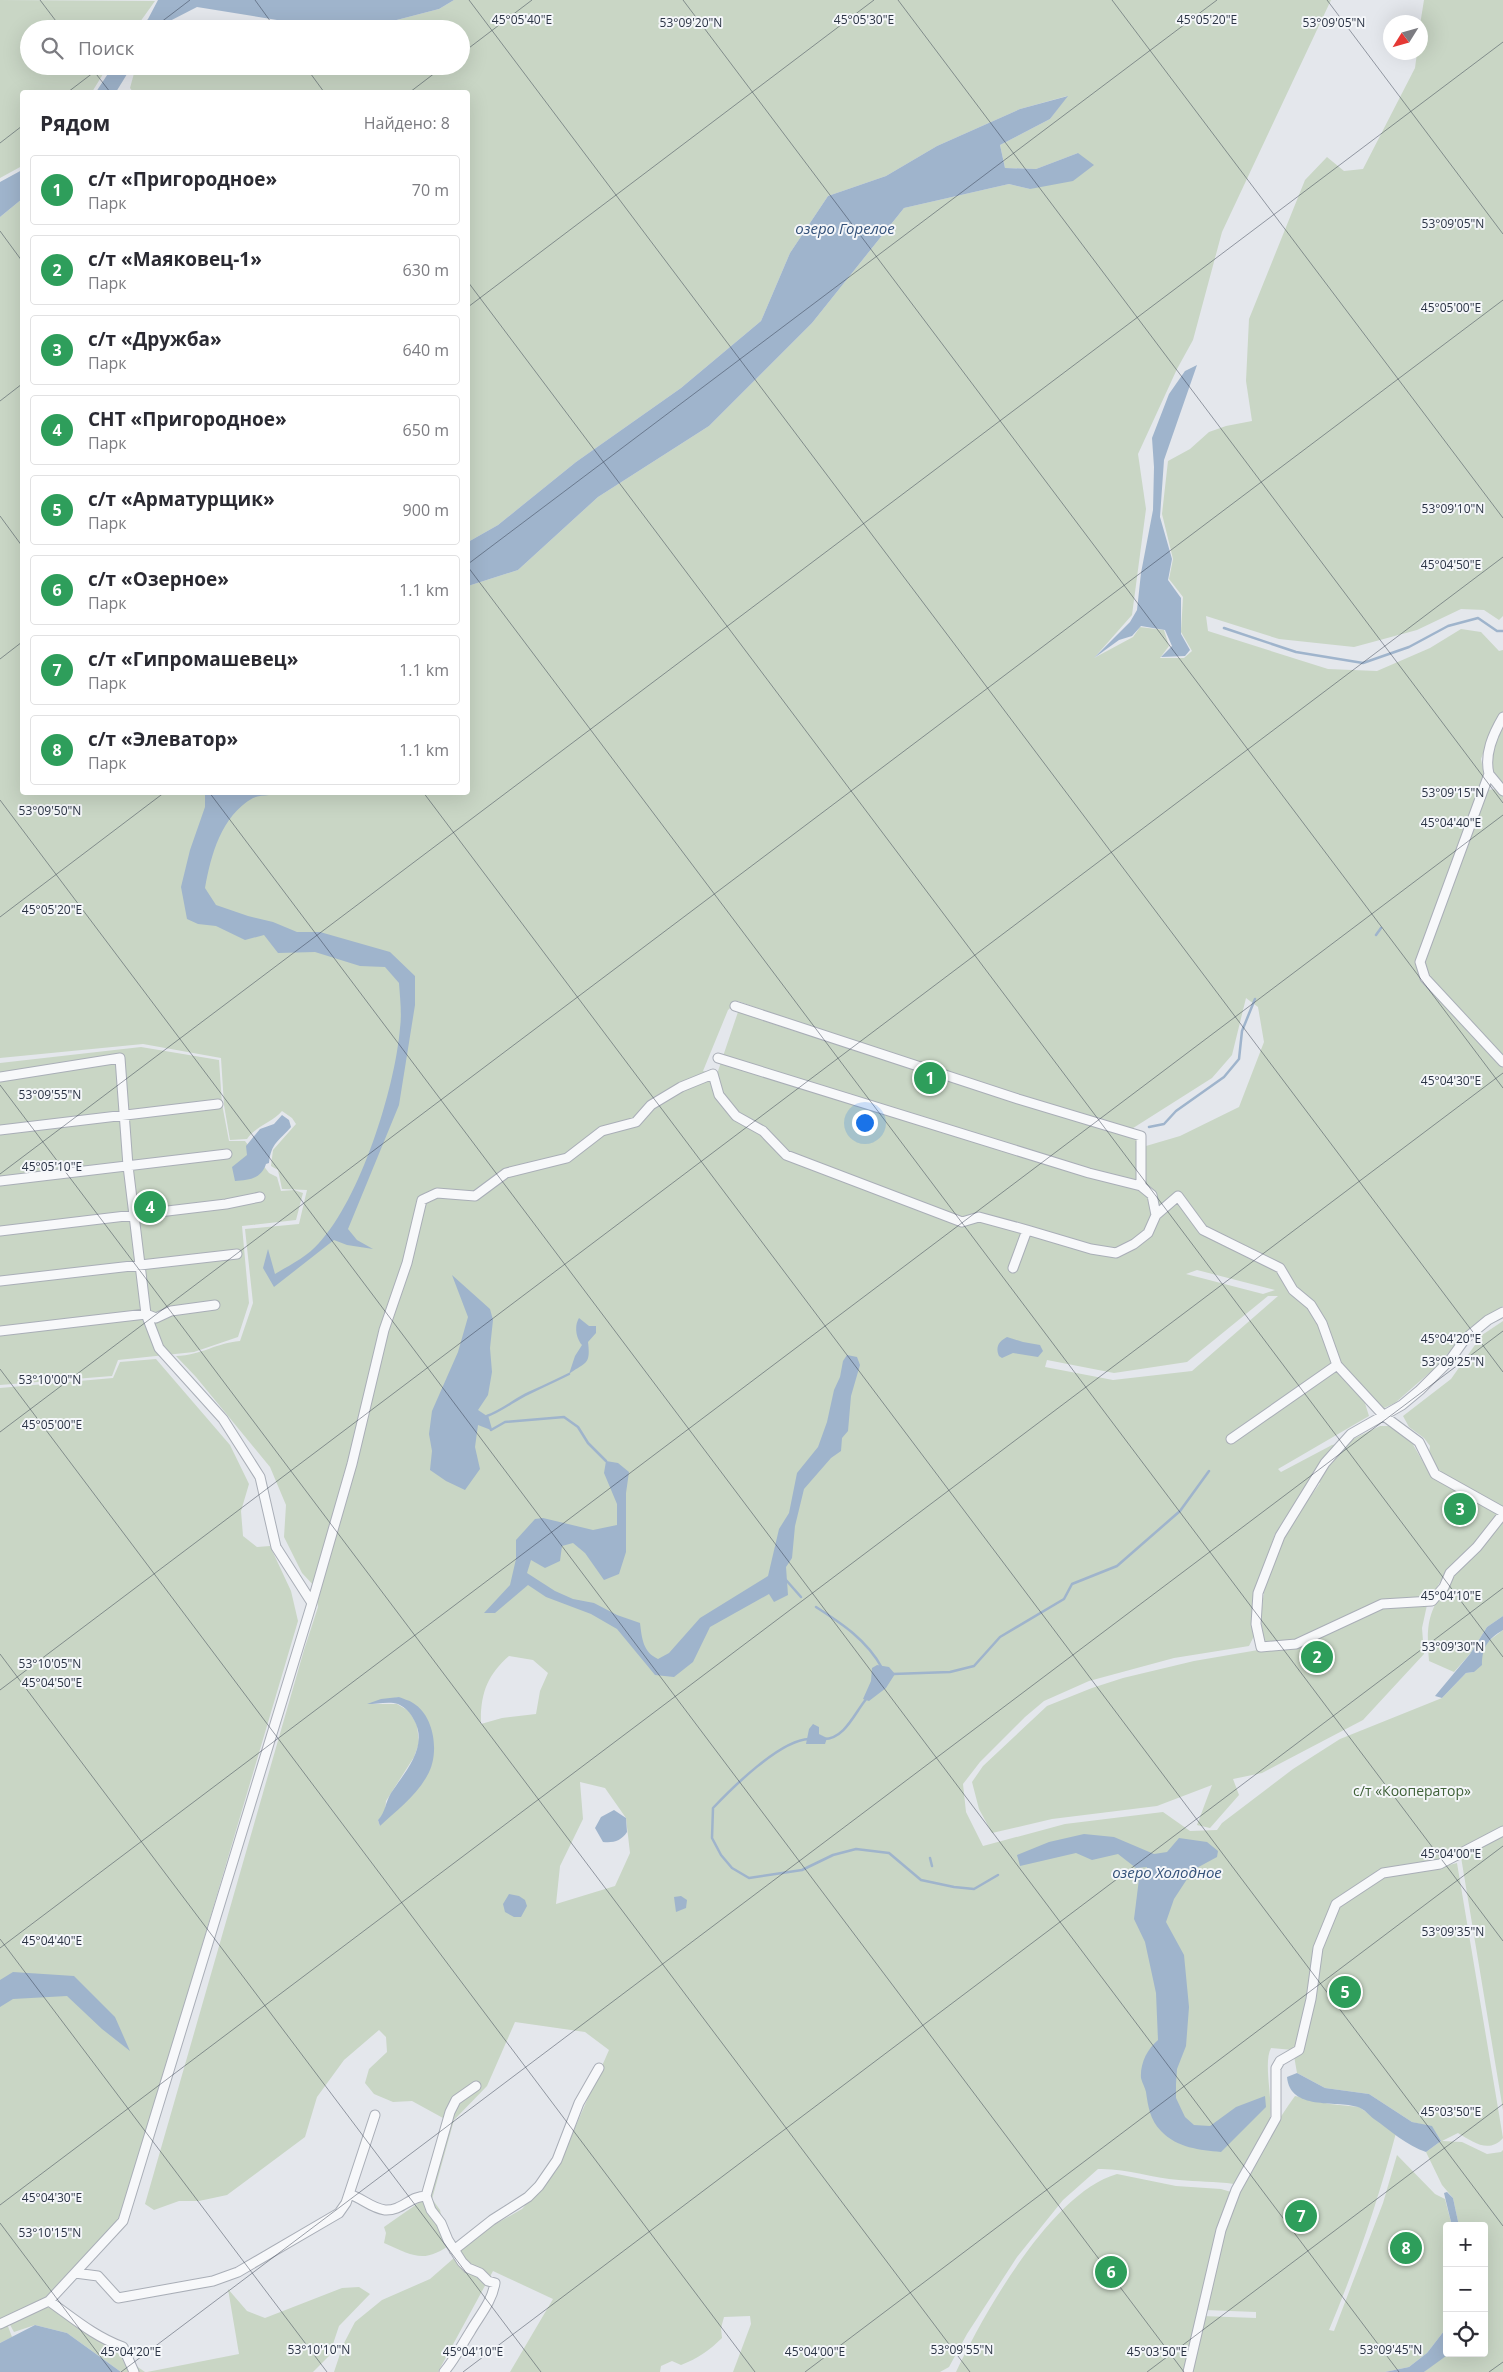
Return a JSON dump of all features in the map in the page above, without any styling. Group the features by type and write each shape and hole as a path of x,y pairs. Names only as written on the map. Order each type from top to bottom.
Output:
{"street":[{"path":"1503,717 1492,734 1487,765 1490,774 1503,791"},
{"path":"1490,774 1420,962 1425,978 1503,1062"},
{"path":"735,1006 1018,1100 1141,1136 1141,1186"},
{"path":"0,1077 120,1058 128,1166 146,1314 159,1348 223,1419 260,1477 276,1547 312,1602"},
{"path":"718,1058 1090,1173 1141,1186 1152,1195 1156,1215"},
{"path":"0,2324 50,2301 123,2221 312,1602 352,1464 384,1330 407,1263 422,1200 438,1193 475,1196 506,1173 567,1158 602,1131 636,1122 651,1105 681,1087 713,1074 719,1095 736,1116 763,1131 786,1155 962,1222 979,1217 1091,1249 1116,1253 1134,1244 1148,1233 1156,1215 1178,1196 1204,1230 1280,1268 1292,1290 1311,1305 1322,1323 1336,1365 1384,1416 1419,1442 1435,1474 1503,1513 1477,1547 1450,1573 1444,1587 1432,1601 1382,1604 1296,1644 1262,1647 1256,1624 1258,1593 1280,1536 1326,1463 1351,1434 1384,1416 1402,1405 1439,1372 1465,1339 1488,1320 1503,1312"},
{"path":"0,1130 218,1104"},
{"path":"0,1181 227,1154"},
{"path":"0,1231 135,1216 226,1204 260,1197"},
{"path":"1013,1268 1027,1230"},
{"path":"0,1281 237,1254"},
{"path":"0,1331 146,1314 156,1318 171,1311 215,1305"},
{"path":"1231,1439 1336,1365"},
{"path":"1188,2372 1221,2230 1236,2190 1276,2118 1276,2068 1280,2061 1299,2050 1311,1999 1318,1948 1336,1904 1383,1873 1440,1864 1503,1831"},
{"path":"454,2250 492,2220 528,2197 539,2186 556,2160 578,2103 599,2068"},
{"path":"444,2372 452,2363 494,2295 495,2283 468,2268 454,2250 426,2196 450,2112 456,2100 476,2086"},
{"path":"75,2272 98,2276 118,2298 213,2281 238,2272 340,2213 349,2194 375,2115"},
{"path":"349,2194 361,2197 372,2206 384,2210 403,2206 416,2196 426,2196"},
{"path":"50,2301 77,2322 108,2341 123,2347 134,2372"}],"green space":[{"path":"0,0 155,1 141,20 20,20 20,75 102,75 93,90 20,90 20,167 0,178"},
{"name":"с/т «Кооператор»","path":"454,0 1331,0 1222,232 1193,340 1177,369 1138,454 1146,509 1132,615 1094,658 1133,637 1140,627 1164,630 1169,646 1160,658 1184,658 1192,651 1181,632 1183,597 1169,579 1173,559 1162,514 1168,461 1190,449 1209,432 1226,426 1252,421 1246,381 1249,319 1305,180 1327,157 1344,171 1363,169 1415,68 1416,60 1428,60 1428,15 1422,15 1424,0 1503,0 1503,616 1499,620 1484,610 1461,609 1417,630 1354,647 1279,639 1206,616 1208,631 1328,669 1377,671 1430,648 1461,629 1481,632 1499,651 1503,650 1503,712 1491,732 1481,759 1487,790 1497,789 1503,796 1503,1306 1470,1328 1436,1367 1395,1403 1382,1409 1358,1381 1369,1416 1278,1469 1281,1472 1332,1445 1347,1442 1380,1426 1389,1426 1411,1441 1427,1469 1430,1446 1424,1438 1409,1427 1403,1416 1451,1379 1482,1335 1503,1321 1503,1616 1487,1627 1470,1654 1454,1672 1429,1661 1428,1627 1433,1610 1449,1580 1443,1577 1431,1597 1380,1600 1319,1630 1384,1605 1427,1605 1422,1628 1424,1654 1363,1720 1262,1773 1233,1779 1239,1795 1210,1828 1197,1825 1212,1785 1157,1806 1052,1819 992,1833 979,1809 972,1782 983,1766 1047,1706 1123,1678 1194,1661 1264,1649 1261,1620 1267,1578 1271,1564 1287,1530 1320,1483 1312,1477 1275,1534 1256,1589 1254,1636 1249,1646 1174,1658 1089,1681 1044,1701 1025,1717 980,1762 963,1784 966,1812 983,1846 1065,1824 1163,1812 1190,1831 1217,1830 1222,1823 1293,1769 1340,1739 1442,1698 1466,1673 1474,1672 1486,1643 1503,1630 1503,2110 1460,1851 1445,1858 1386,1877 1422,1872 1457,1863 1503,2138 1498,2143 1487,2146 1475,2143 1458,2133 1442,2141 1462,2142 1487,2154 1503,2150 1503,2372 1424,2372 1443,2356 1488,2357 1488,2222 1458,2222 1453,2198 1442,2185 1426,2152 1441,2141 1432,2127 1412,2122 1369,2094 1325,2088 1297,2073 1293,2050 1271,2048 1268,2063 1270,2118 1260,2142 1234,2184 1186,2181 1119,2170 1098,2169 1063,2200 1017,2257 967,2334 949,2367 940,2372 733,2372 751,2324 750,2316 724,2317 721,2328 722,2338 713,2346 698,2357 681,2365 672,2361 661,2366 660,2372 510,2372 553,2299 493,2271 438,2372 334,2372 343,2345 355,2322 382,2300 430,2279 454,2258 460,2244 522,2209 556,2171 609,2050 585,2032 515,2022 487,2086 454,2120 432,2199 440,2210 444,2231 454,2242 435,2253 427,2256 412,2255 384,2243 386,2233 384,2227 424,2199 436,2161 443,2118 412,2101 393,2102 374,2094 365,2083 369,2069 387,2052 386,2037 379,2030 344,2060 317,2097 305,2137 227,2195 199,2201 179,2201 154,2210 145,2204 318,1607 316,1588 302,1573 284,1537 286,1505 270,1467 196,1377 176,1356 194,1354 240,1341 253,1303 245,1229 299,1224 307,1190 282,1189 278,1170 271,1166 273,1150 296,1124 292,1118 282,1111 255,1130 247,1139 230,1140 224,1105 221,1058 143,1044 0,1058 0,217 20,201 20,795 470,795 470,585 518,570 598,497 709,426 812,323 904,208 1009,184 1030,189 1078,153 1036,169 1005,168 1000,145 1050,119 1067,96 1020,109 937,146 886,176 828,196 790,253 761,321 681,388 576,462 498,525 470,541 470,90 132,90 130,88 134,75 470,75 470,20 397,20 439,9","holes":["1432,915 1438,924 1423,961 1427,977 1421,979 1415,962","1246,998 1258,1007 1264,1042 1239,1107 1180,1136 1146,1146 1130,1130 1212,1078 1232,1055","738,1001 807,1026 797,1032 738,1012 717,1074 703,1071 728,1010","1197,1270 1275,1290 1263,1294 1186,1274","1268,1296 1278,1296 1192,1371 1113,1380 1045,1367 1047,1360 1114,1373 1187,1362","509,1656 533,1660 548,1673 540,1691 536,1714 502,1718 481,1724 482,1704 486,1686 501,1663","399,1697 432,1734 380,1826 378,1820 385,1812 386,1801 414,1757 419,1743 417,1725 409,1711 397,1704 369,1704","580,1782 605,1788 626,1818 630,1853 615,1886 556,1904 560,1866 583,1819","1383,1878 1344,1901 1339,1896 1368,1882"]},
{"path":"1503,724 1503,786 1490,770 1497,734"},
{"path":"141,1047 219,1060 222,1104 229,1141 245,1141 269,1173 277,1177 281,1191 294,1190 303,1193 296,1220 242,1226 249,1303 238,1337 194,1352 118,1360 112,1376 0,1385 0,1063"},
{"path":"156,1359 230,1445 249,1484 241,1511 243,1536 257,1547 270,1546 291,1591 298,1621 121,2219 48,2298 6,2321 12,2337 0,2343 0,1388 113,1378 120,1362"},
{"path":"1295,2096 1330,2104 1359,2107 1396,2133 1366,2233 1329,2330 1334,2331 1383,2203 1397,2155 1435,2194 1445,2199 1451,2222 1443,2222 1443,2332 1427,2353 1409,2367 1385,2372 1190,2372 1202,2316 1256,2318 1256,2312 1205,2310 1223,2231 1229,2213 1236,2195 1263,2144"},
{"path":"1117,2174 1176,2186 1221,2189 1231,2192 1184,2372 956,2372 1002,2288 1045,2229 1068,2204 1093,2185"},
{"path":"359,2287 370,2294 339,2326 329,2356 313,2372 147,2372 239,2354 228,2289 247,2311 265,2318 342,2288"},
{"path":"42,2307 53,2308 145,2372 121,2372 67,2333 35,2325 14,2332 9,2323"}],"water":[{"path":"158,0 454,0 439,9 397,20 277,20 197,7 172,20 148,19"},
{"path":"107,75 126,75 117,90 97,90"},
{"name":"озеро Горелое","path":"1068,96 1050,119 1000,145 1005,168 1036,169 1078,153 1094,165 1073,181 1030,189 1009,184 904,208 812,323 709,426 598,497 518,570 470,585 470,541 498,525 576,462 681,388 761,321 790,253 828,196 886,176 937,146 1020,109"},
{"path":"20,171 20,201 0,217 0,182"},
{"path":"1197,365 1164,460 1160,517 1172,559 1168,580 1181,598 1181,634 1190,650 1185,656 1161,657 1172,646 1165,630 1141,626 1132,636 1119,640 1094,658 1130,622 1137,610 1141,573 1153,510 1154,467 1152,438 1169,394 1185,371"},
{"path":"205,795 268,795 253,798 242,806 233,815 219,837 205,888 216,905 273,922 297,932 320,932 390,952 415,976 415,1005 399,1105 348,1229 357,1240 373,1249 347,1245 334,1240 274,1287 263,1268 268,1249 275,1274 310,1252 334,1224 361,1172 383,1111 397,1053 401,1017 399,983 385,967 360,966 315,952 278,953 264,935 245,940 216,926 198,924 187,919 181,887 190,850 205,807"},
{"path":"282,1115 289,1120 291,1127 274,1147 269,1163 266,1164 258,1176 235,1181 232,1167 247,1155 246,1146 260,1129 274,1124"},
{"path":"452,1275 490,1309 493,1320 490,1348 492,1372 488,1395 478,1410 487,1416 491,1430 478,1425 475,1447 480,1469 465,1490 446,1481 430,1470 432,1451 429,1434 432,1411 458,1352 468,1317"},
{"path":"579,1318 589,1326 596,1326 596,1333 588,1342 588,1360 569,1374 575,1356 582,1345 576,1332"},
{"path":"1007,1337 1040,1345 1043,1351 1038,1357 1013,1353 1002,1358 999,1356 998,1347 1000,1342"},
{"path":"847,1355 857,1357 860,1365 851,1396 848,1431 842,1438 841,1451 831,1458 804,1489 795,1526 792,1558 786,1567 788,1595 774,1602 769,1594 710,1627 693,1662 674,1677 655,1675 617,1629 591,1614 546,1597 528,1585 495,1613 484,1613 510,1585 516,1559 516,1540 535,1519 543,1518 593,1530 617,1525 617,1504 604,1473 606,1461 618,1463 629,1472 626,1493 626,1552 619,1574 604,1580 585,1553 573,1543 562,1546 560,1561 545,1568 531,1560 527,1573 555,1591 573,1599 594,1603 617,1615 640,1623 643,1640 649,1653 658,1659 669,1653 700,1618 768,1576 779,1529 789,1513 797,1473 818,1447 827,1422 843,1361"},
{"path":"1503,1616 1503,1630 1487,1644 1483,1653 1482,1665 1474,1672 1466,1673 1442,1698 1435,1696 1470,1654 1487,1627"},
{"path":"877,1665 889,1667 895,1674 886,1688 869,1701 863,1699 871,1681 872,1668"},
{"path":"399,1697 413,1703 426,1717 431,1726 433,1736 433,1758 427,1776 417,1790 380,1826 378,1820 391,1793 408,1768 417,1749 419,1739 414,1720 406,1709 395,1703 367,1704 381,1699"},
{"path":"813,1724 819,1727 819,1734 827,1738 825,1744 806,1744 809,1729"},
{"path":"614,1810 626,1818 627,1832 617,1841 603,1842 595,1828 601,1817"},
{"name":"озеро Холодное","path":"1084,1834 1114,1837 1154,1854 1167,1852 1179,1838 1207,1842 1218,1851 1217,1857 1193,1870 1174,1899 1166,1922 1184,1955 1189,2007 1186,2046 1177,2069 1176,2098 1185,2117 1194,2125 1210,2126 1236,2107 1265,2096 1266,2107 1221,2152 1181,2145 1167,2137 1157,2127 1152,2118 1146,2090 1141,2080 1145,2057 1158,2040 1156,1993 1145,1942 1134,1919 1139,1879 1147,1874 1147,1867 1136,1868 1118,1854 1092,1860 1076,1853 1020,1866 1017,1855 1049,1842"},
{"path":"509,1894 519,1896 525,1900 527,1906 521,1917 514,1917 505,1912 503,1904"},
{"path":"681,1896 687,1900 686,1908 676,1912 674,1897"},
{"path":"13,1972 74,1976 115,2017 130,2051 102,2029 67,1996 13,1999 0,2007 0,1980"},
{"path":"1297,2073 1325,2088 1369,2094 1412,2122 1432,2126 1441,2141 1426,2152 1405,2142 1358,2107 1305,2100 1296,2095 1290,2088 1287,2077"},
{"path":"1447,2192 1453,2198 1458,2222 1451,2222 1444,2193"},
{"path":"35,2325 67,2333 121,2372 0,2372 0,2343"},
{"path":"1443,2332 1443,2357 1445,2357 1424,2372 1385,2372 1409,2367 1427,2353"}],"waterway":[{"path":"1224,628 1296,652 1363,663 1409,647 1448,626 1478,618 1497,631 1503,631"},
{"path":"1376,935 1381,928"},
{"path":"1149,1127 1164,1124 1176,1111 1224,1077 1239,1059 1242,1031 1255,999"},
{"path":"569,1374 487,1416 491,1430 505,1422 564,1417 578,1427 588,1443 606,1461"},
{"path":"893,1674 950,1672 974,1666 1000,1637 1064,1599 1072,1584 1117,1566 1180,1511 1209,1471"},
{"path":"786,1580 801,1597"},
{"path":"816,1607 844,1626 861,1641 882,1668"},
{"path":"824,1739 838,1735 844,1730 867,1698"},
{"path":"809,1739 797,1741 784,1747 757,1766 713,1808 712,1838 721,1855 732,1868 749,1878 802,1870 833,1855 856,1849 889,1853 921,1880 954,1887 974,1889 998,1875"},
{"path":"930,1858 932,1866"}],"place":[{"name":"с/т «Пригородное»","path":"930,1078"},
{"name":"СНТ «Пригородное»","path":"150,1207"},
{"name":"с/т «Дружба»","path":"1460,1509"},
{"name":"с/т «Маяковец-1»","path":"1317,1657"},
{"name":"с/т «Арматурщик»","path":"1345,1992"},
{"name":"с/т «Гипромашевец»","path":"1301,2216"},
{"name":"с/т «Элеватор»","path":"1406,2248"},
{"name":"с/т «Озерное»","path":"1111,2272"}]}
